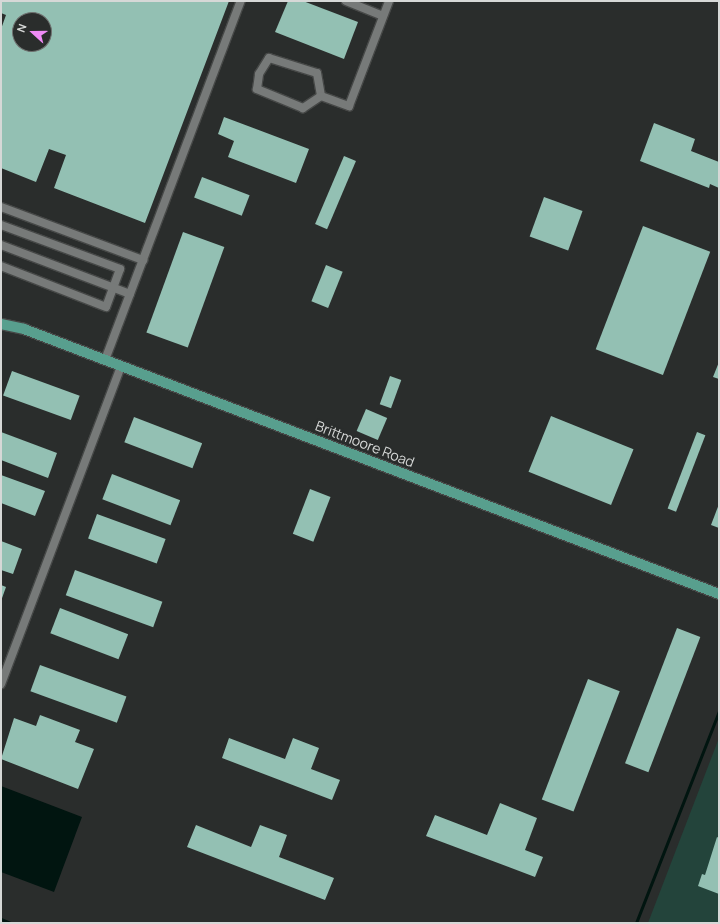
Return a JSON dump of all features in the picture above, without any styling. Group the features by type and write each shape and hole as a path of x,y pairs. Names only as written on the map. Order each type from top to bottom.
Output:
{"main road":[{"name":"Brittmoore Road","path":"1,324 24,329 719,594"}],"lane":[{"path":"105,360 241,1"},
{"path":"346,1 383,16"},
{"path":"321,96 349,106 389,1"},
{"path":"269,58 317,73 321,96 303,108 257,89 259,74 269,58"},
{"path":"1,207 143,260"},
{"path":"1,225 120,269 106,307 1,266"},
{"path":"1,245 130,294"},
{"path":"1,684 121,366"}],"green space":[{"path":"719,738 719,923 648,923"}],"shaded area":[{"path":"1,786 82,817 54,892 1,872"}],"building":[{"path":"1,1 229,1 145,223 54,188 66,155 49,149 36,182 1,168 1,29 6,15 1,13"},
{"path":"288,1 303,1 358,22 344,59 275,32"},
{"path":"224,117 309,149 296,183 228,157 234,141 218,134"},
{"path":"654,123 695,139 691,151 719,162 719,188 710,184 709,188 640,161"},
{"path":"344,156 356,161 327,229 315,224"},
{"path":"202,177 250,195 242,216 194,198"},
{"path":"544,197 583,211 568,250 530,236"},
{"path":"643,226 710,252 663,375 596,349"},
{"path":"183,232 224,247 188,348 146,333"},
{"path":"326,265 343,272 328,308 311,301"},
{"path":"719,362 719,379 713,377"},
{"path":"12,371 80,396 71,420 3,395"},
{"path":"390,376 401,380 391,408 380,404"},
{"path":"366,409 387,418 378,440 357,431"},
{"path":"551,416 634,449 611,505 529,472"},
{"path":"134,417 202,443 192,468 124,442"},
{"path":"1,432 57,453 48,478 1,460"},
{"path":"697,432 705,435 676,512 668,509"},
{"path":"112,474 180,500 170,525 102,499"},
{"path":"1,475 45,491 35,516 1,503"},
{"path":"310,489 331,497 313,542 293,534"},
{"path":"719,504 719,528 711,525"},
{"path":"97,514 166,539 157,563 88,538"},
{"path":"1,541 22,549 13,574 1,570"},
{"path":"75,570 162,602 153,627 66,595"},
{"path":"1,585 6,587 1,601"},
{"path":"60,608 128,634 118,659 50,633"},
{"path":"677,628 700,637 648,772 625,763"},
{"path":"40,665 126,696 117,723 30,691"},
{"path":"588,679 620,691 574,812 542,799"},
{"path":"40,715 80,730 75,742 94,749 78,789 1,759 14,718 36,726"},
{"path":"229,738 285,759 293,738 319,748 311,769 340,780 332,800 222,758"},
{"path":"500,803 537,818 525,850 543,857 535,877 426,836 435,815 487,835"},
{"path":"196,825 251,847 260,825 287,835 279,857 334,878 325,900 187,847"},
{"path":"717,837 719,838 719,894 698,886 702,874 705,875"}],"waterway":[{"path":"636,923 719,711"},
{"path":"1,919 11,923"}]}
